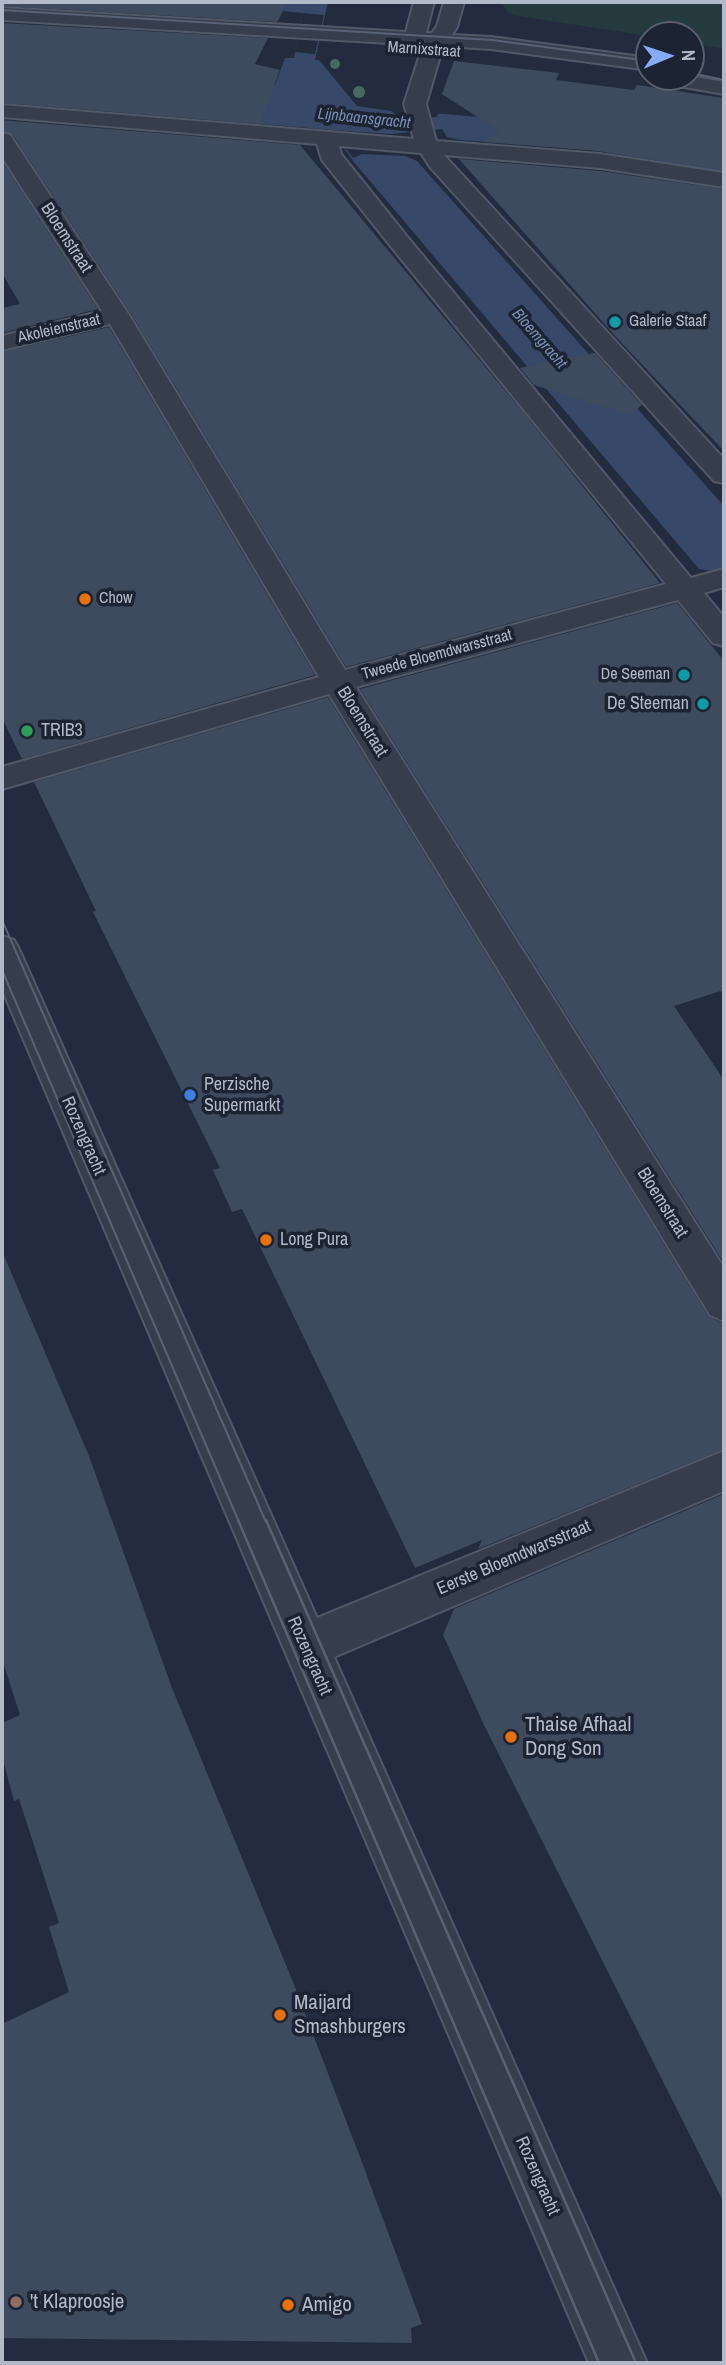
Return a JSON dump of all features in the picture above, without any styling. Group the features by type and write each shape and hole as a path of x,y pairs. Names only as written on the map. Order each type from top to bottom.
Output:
{"street":[{"path":"424,2 428,42 415,104 421,131 438,162 724,475"},
{"path":"428,42 453,9"},
{"name":"Marnixstraat","path":"2,13 200,23 226,34 513,45 635,62"},
{"name":"Marnixstraat","path":"428,42 635,74"},
{"path":"705,74 724,77"},
{"path":"705,85 724,88"},
{"path":"2,111 286,133 333,140 396,143 421,131 724,180"},
{"name":"Bloemstraat","path":"2,140 117,316 337,682 724,1303"},
{"path":"333,140 330,155 707,583 724,636"},
{"name":"Akoleienstraat","path":"2,342 117,316"},
{"name":"Tweede Bloemdwarsstraat","path":"2,778 337,682 707,583"},
{"name":"Rozengracht","path":"2,949 618,2363"},
{"name":"Eerste Bloemdwarsstraat","path":"305,1646 724,1471"}],"green space":[{"path":"501,2 724,2 724,49 705,46 705,21 635,21 635,34 507,12"}],"water":[{"path":"287,2 328,2 315,60 319,60 357,106 392,111 400,120 444,114 637,131 724,145 724,172 585,149 460,140 447,137 442,129 391,134 405,156 417,161 724,506 724,585 712,571 699,569 353,161 332,130 2,102 2,75 270,88 275,85 285,58 294,58 302,13 283,11"}],"pier":[{"path":"302,13 324,15 315,54 295,52"},
{"path":"332,130 391,134 405,156 362,154 353,158"}],"building":[{"path":"2,2 288,2 277,22 2,6"},
{"path":"2,23 268,38 255,64 280,70 260,124 2,103"},
{"path":"454,61 559,73 556,80 635,88 635,91 677,91 724,98 724,170 600,151 483,142 499,131 442,94"},
{"path":"2,120 300,145 523,412 660,583 346,667 131,314 12,134 2,131"},
{"path":"459,159 600,171 724,189 724,451 616,337"},
{"path":"2,161 98,309 2,333 2,308 20,304 2,273"},
{"path":"109,327 315,675 22,759 2,718 2,352"},
{"path":"595,353 642,405 631,415 534,385 520,368"},
{"path":"677,603 724,661 724,990 674,1006 724,1080 724,1263 360,689"},
{"path":"328,697 708,1316 724,1324 724,1449 478,1549 482,1540 415,1568 242,1209 232,1212 213,1170 220,1168 93,912 96,911 34,782"},
{"path":"2,1251 89,1456 172,1688 293,1982 360,2157 422,2324 411,2328 412,2343 2,2338 2,2024 69,1992 49,1927 59,1923 19,1799 14,1801 2,1756 2,1723 20,1715 2,1659"},
{"path":"724,1494 724,2203 484,1725 443,1635 454,1609"}],"tram line":[{"path":"2,10 492,40 635,59"},
{"path":"705,76 724,80"},
{"path":"2,920 266,1522"},
{"path":"2,970 239,1522"},
{"path":"238,1520 599,2363"},
{"path":"266,1520 636,2363"}],"place":[{"name":"Galerie Staaf","path":"615,322"},
{"name":"Chow","path":"85,599"},
{"name":"De Seeman","path":"684,675"},
{"name":"De Steeman","path":"703,704"},
{"name":"TRIB3","path":"27,731"},
{"name":"Perzische Supermarkt","path":"190,1095"},
{"name":"Long Pura","path":"266,1240"},
{"name":"Thaise Afhaal Dong Son","path":"511,1737"},
{"name":"Maijard Smashburgers","path":"280,2015"},
{"name":"'t Klaproosje","path":"16,2302"},
{"name":"Amigo","path":"288,2305"}],"water label":[{"name":"Lijnbaansgracht","path":"364,119"},
{"name":"Bloemgracht","path":"539,339"}]}
